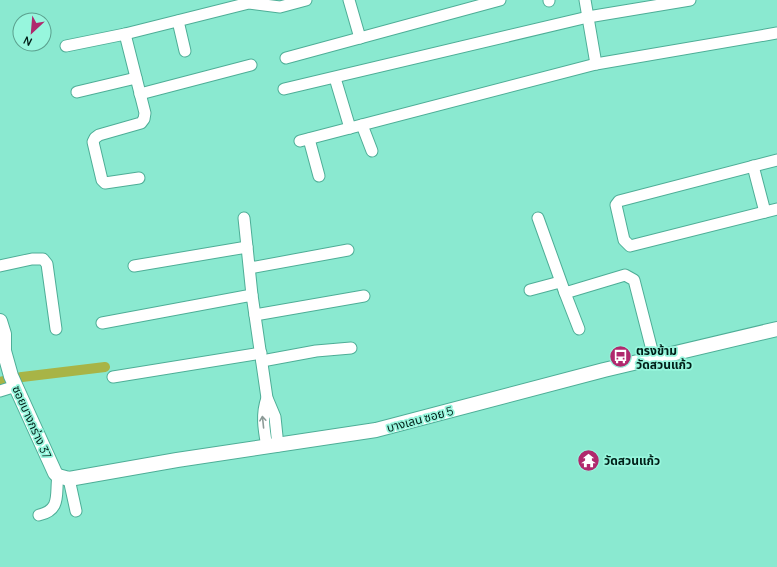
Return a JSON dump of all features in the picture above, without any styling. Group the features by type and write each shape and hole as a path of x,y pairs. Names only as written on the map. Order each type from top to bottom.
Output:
{"street":[{"path":"66,46 125,34 249,3 280,7 306,0"},
{"path":"348,0 360,38"},
{"path":"286,58 500,0"},
{"path":"585,0 596,64"},
{"path":"284,88 335,78 588,17 690,0"},
{"path":"178,21 185,51"},
{"path":"319,176 304,140 596,64 777,33"},
{"path":"125,34 145,113 144,119 141,123 99,135 95,138 94,142 102,180 105,183 139,178"},
{"path":"140,94 251,65"},
{"path":"77,92 136,78"},
{"path":"335,78 350,128"},
{"path":"362,125 372,151"},
{"path":"777,160 616,203 624,240 630,246 777,209"},
{"path":"753,166 765,212"},
{"path":"244,218 252,295 256,315 266,398 275,417 272,446"},
{"path":"538,218 560,282 579,329"},
{"path":"134,266 247,247"},
{"path":"250,268 348,250"},
{"path":"0,266 32,258 43,259 47,264 56,329"},
{"path":"565,293 624,275 631,277 637,288 654,358"},
{"path":"530,290 560,282"},
{"path":"102,323 252,295"},
{"path":"256,315 364,296"},
{"name":"ซอยบางกร่าง 37","path":"0,320 4,334 4,351 14,382 53,469 63,477"},
{"name":"บางเลน ซอย 5","path":"63,477 397,426 604,370 777,330"},
{"path":"113,377 261,357 351,348"},
{"path":"0,391 14,382"},
{"path":"63,477 76,511"},
{"path":"40,515 47,513 55,505 63,477"}],"waterway":[{"path":"0,382 22,377 105,367"}],"place":[{"name":"ตรงข้าม วัดสวนแก้ว","path":"621,357"},
{"name":"วัดสวนแก้ว","path":"589,460"}]}
